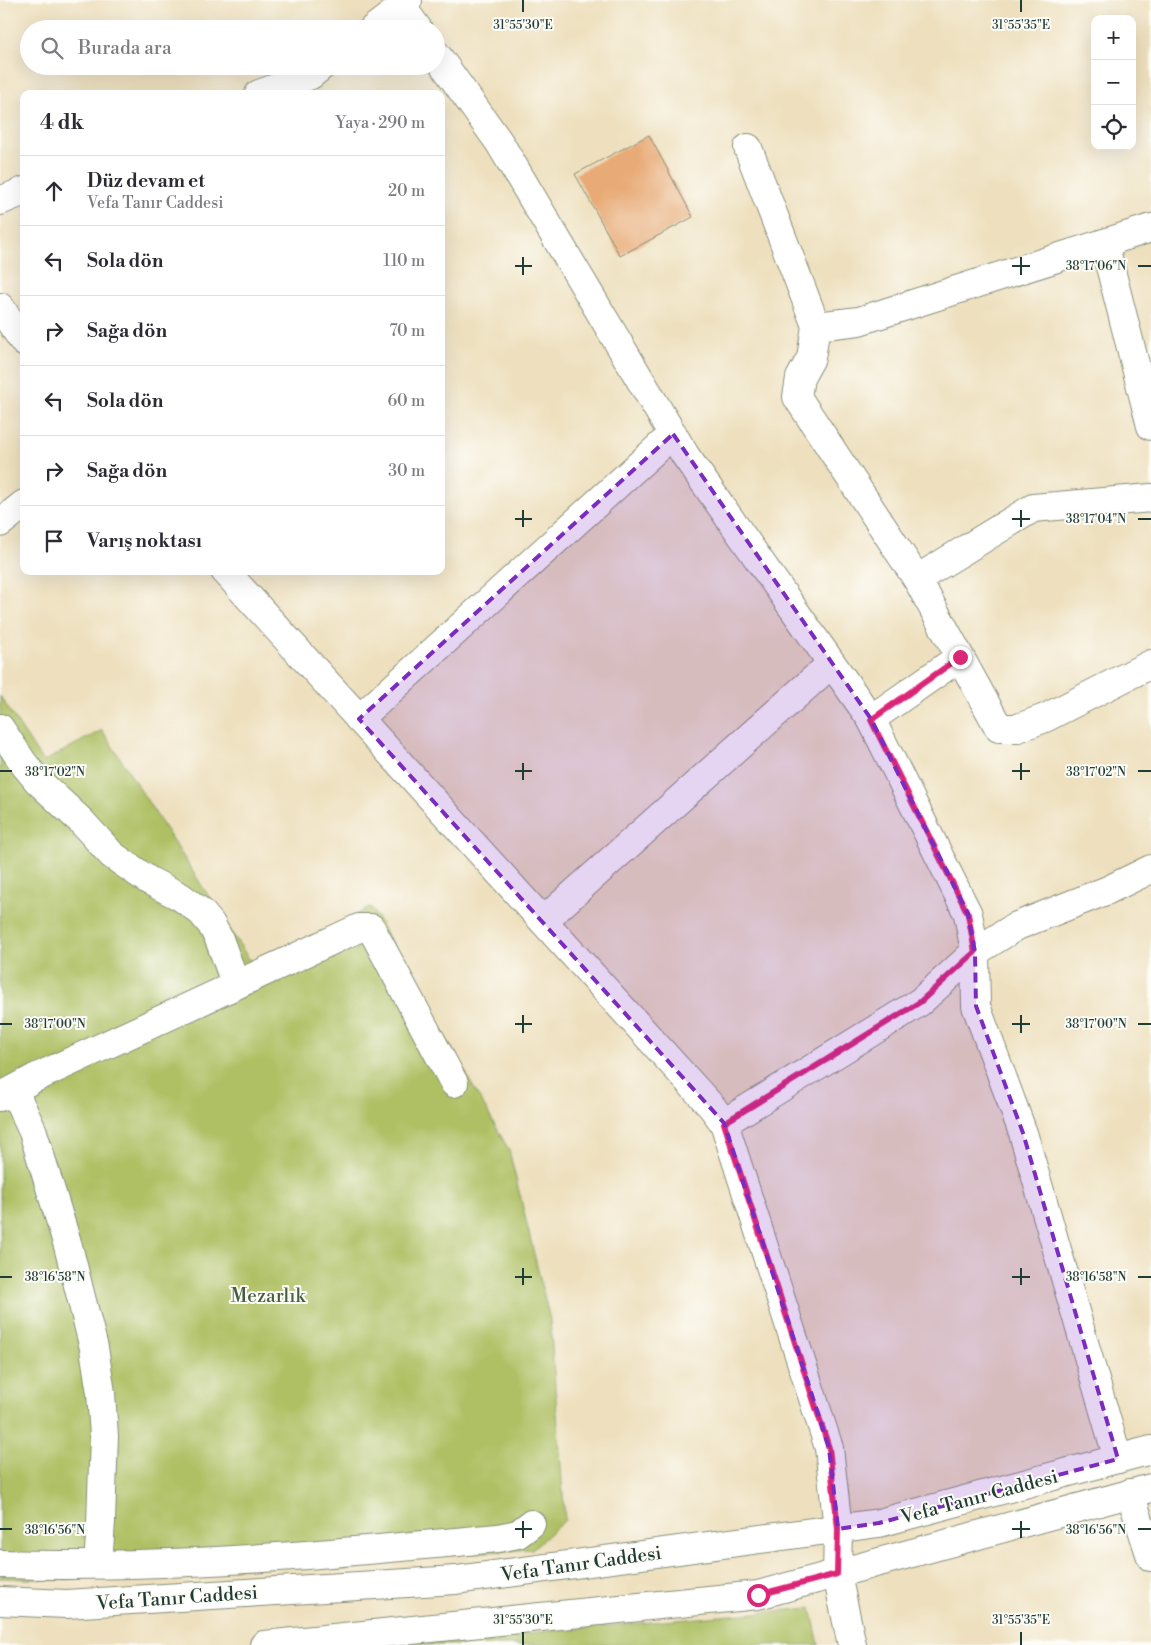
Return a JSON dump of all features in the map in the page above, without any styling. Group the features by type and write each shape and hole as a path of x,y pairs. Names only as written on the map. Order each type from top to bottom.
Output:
{"street":[{"path":"383,20 403,2 413,20"},
{"path":"445,67 499,142 691,463 871,720 968,914 975,952 976,1006 1023,1133 1118,1459"},
{"path":"270,90 311,75"},
{"path":"748,148 816,326 811,358 800,378 797,398 917,579 999,728 1018,728 1045,718 1151,664"},
{"path":"0,201 20,193"},
{"path":"816,326 859,321 1151,228"},
{"path":"1104,243 1151,426"},
{"path":"0,307 20,336"},
{"path":"359,719 673,434"},
{"path":"917,579 1033,508 1151,498"},
{"path":"0,523 20,507"},
{"path":"229,575 712,1106 724,1123 829,1448 838,1529 837,1574 852,1645"},
{"path":"871,720 960,657"},
{"path":"543,921 831,664"},
{"path":"0,728 38,781 81,821 112,855 148,880 181,897 201,912 211,924 219,939 236,985"},
{"path":"724,1123 920,1002 975,952 1017,926 1108,890 1151,869"},
{"path":"98,1564 104,1436 101,1393 94,1348 68,1246 33,1132 7,1094 35,1078 359,928 371,928 454,1083"},
{"name":"Vefa Tanır Caddesi","path":"0,1602 66,1604 456,1580 878,1523 1151,1450"},
{"path":"1140,1490 1151,1557"},
{"name":"Vefa Tanır Caddesi","path":"264,1645 758,1595 1140,1490"},
{"path":"0,1564 98,1564 214,1560 471,1540 518,1534 531,1524"}],"highlighted area":[{"path":"673,434 871,719 968,914 975,952 976,1006 1023,1133 1118,1459 879,1523 838,1529 829,1448 724,1123 359,719"}],"green space":[{"name":"Mezarlık","path":"0,696 43,762 102,730 254,967 371,907 509,1150 550,1320 565,1520 532,1549 54,1580 0,1578"},
{"path":"811,1608 819,1645 394,1645"}],"building":[{"path":"649,135 693,217 620,256 575,174"}],"route":[{"path":"758,1595 837,1574 838,1529 829,1448 724,1123 920,1002 975,952 968,914 871,720 960,657"}]}
